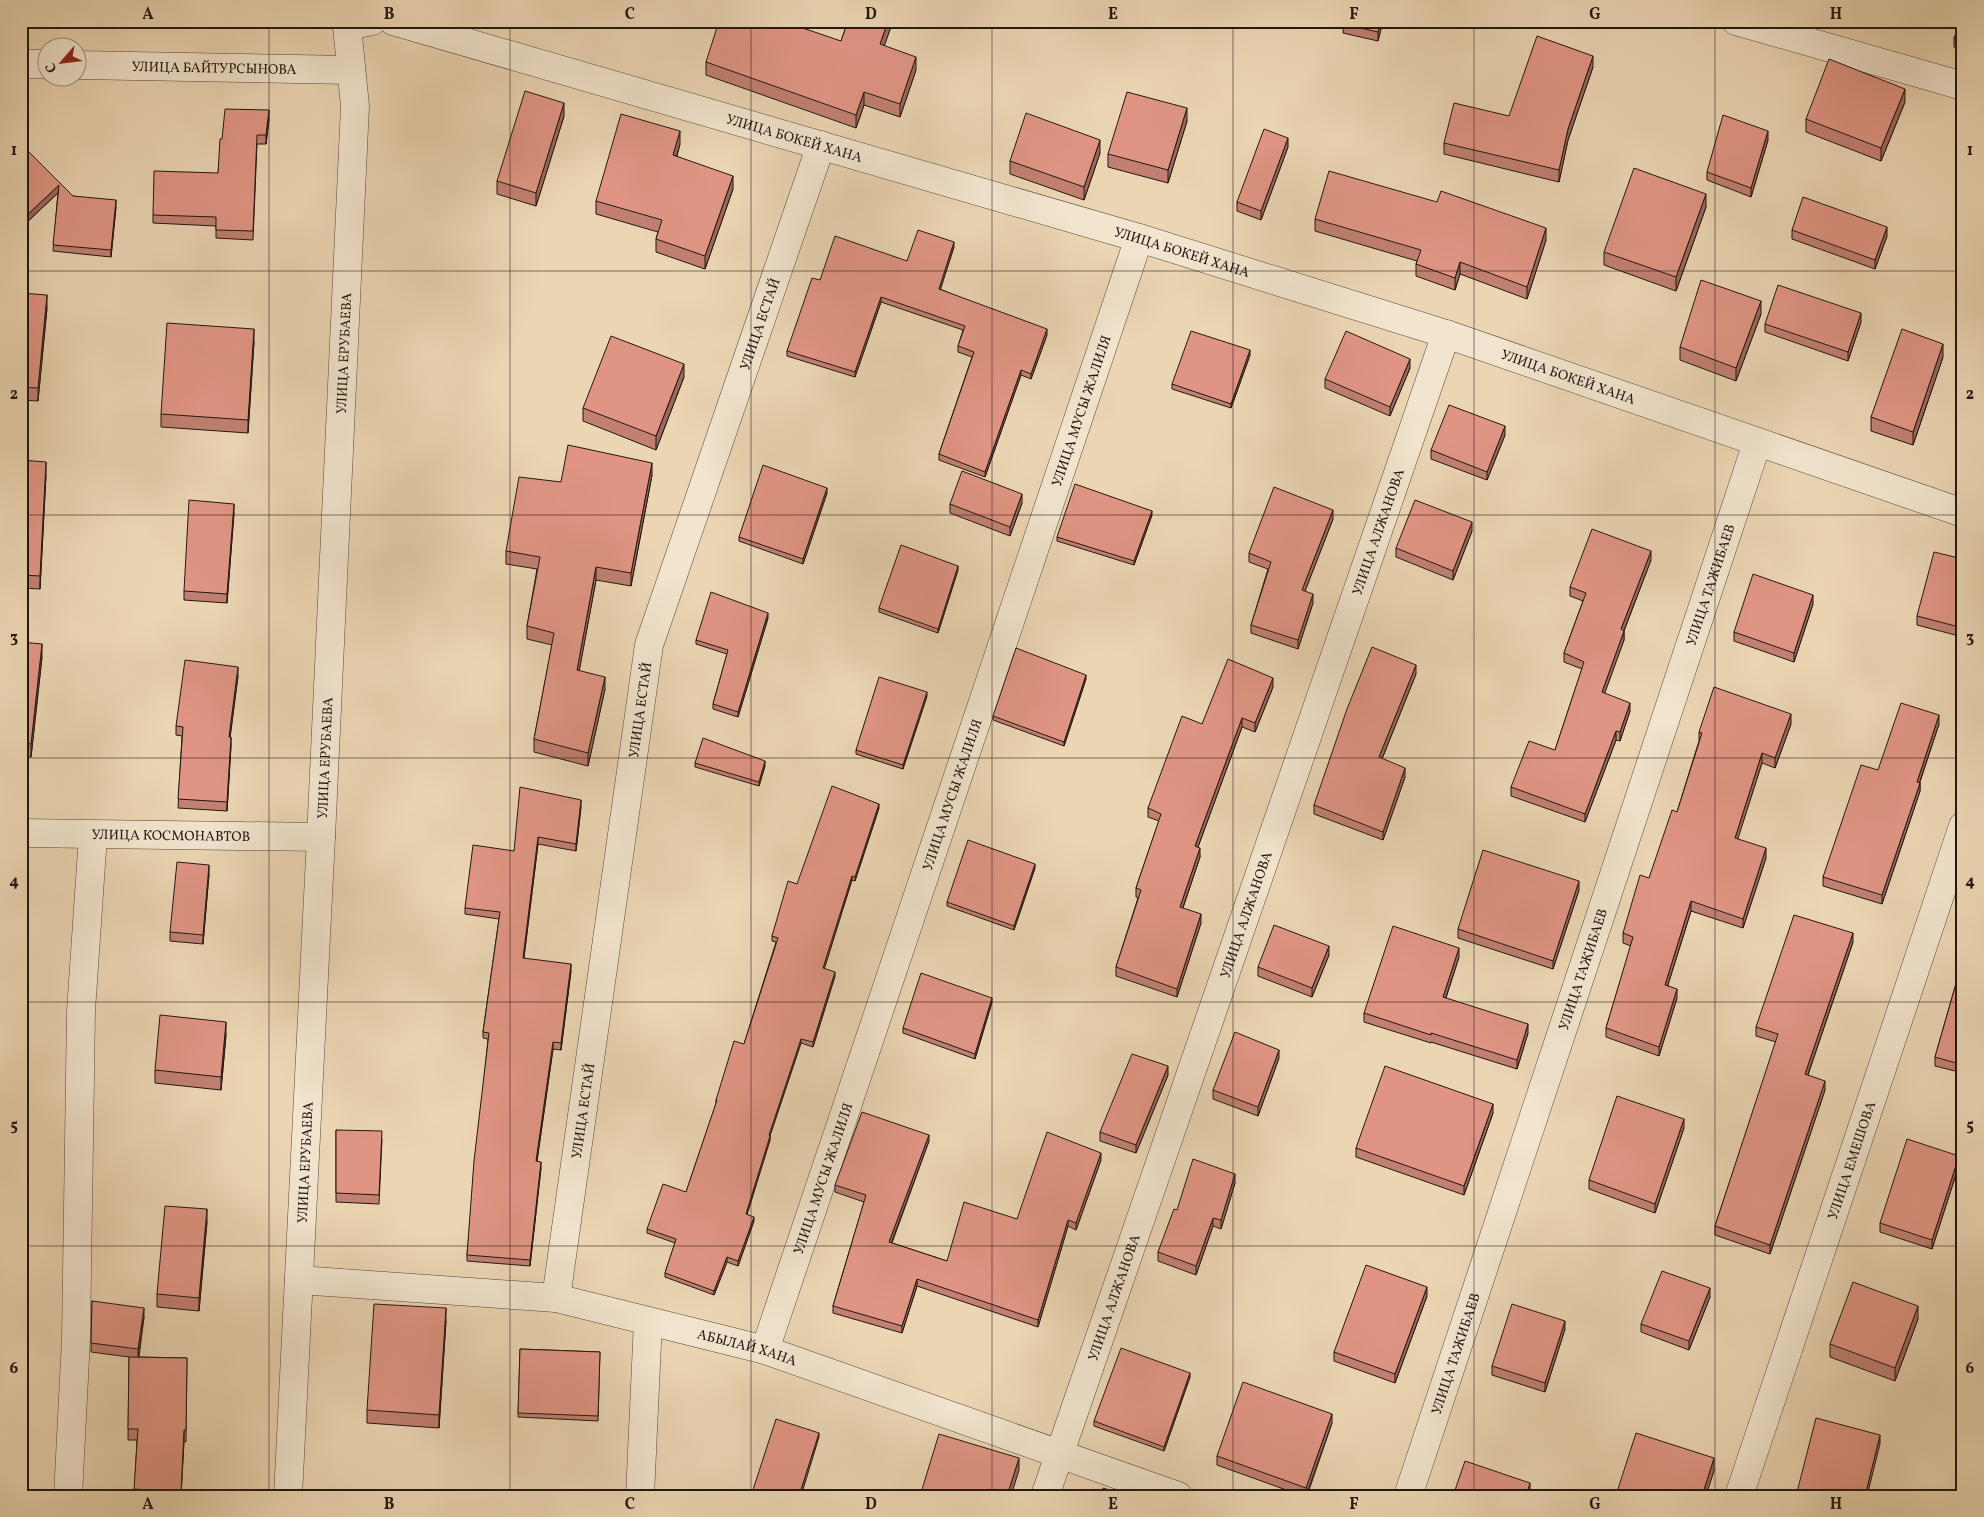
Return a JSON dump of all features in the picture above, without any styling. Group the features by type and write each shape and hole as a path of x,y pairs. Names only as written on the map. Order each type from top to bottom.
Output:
{"street":[{"name":"УЛИЦА БОКЕЙ ХАНА","path":"393,21 1139,238 1446,334 1963,513"},
{"path":"1736,21 1963,86"},
{"name":"УЛИЦА ЕРУБАЕВА","path":"288,1496 322,837 355,116 351,70 354,23"},
{"path":"21,64 38,64"},
{"name":"УЛИЦА БАЙТУРСЫНОВА","path":"88,65 351,70"},
{"name":"УЛИЦА ЕСТАЙ","path":"556,1298 649,645 821,145"},
{"name":"УЛИЦА МУСЫ ЖАЛИЛЯ","path":"765,1350 1139,238"},
{"name":"УЛИЦА АЛЖАНОВА","path":"1046,1496 1446,334"},
{"name":"УЛИЦА ТАЖИБАЕВ","path":"1408,1496 1757,443"},
{"name":"УЛИЦА ЕМЕШОВА","path":"1739,1496 1963,826"},
{"name":"УЛИЦА КОСМОНАВТОВ","path":"21,833 322,837"},
{"path":"68,1496 76,1339 81,1011 93,835"},
{"name":"АБЫЛАЙ ХАНА","path":"299,1280 556,1298 765,1350 1178,1496"},
{"path":"640,1496 648,1321"}],"building":[{"path":"719,21 782,21 841,41 848,21 888,21 880,44 916,57 900,104 864,92 856,115 706,62"},
{"path":"1344,21 1381,21 1378,32 1343,24"},
{"path":"1961,21 1963,21 1963,42 1954,38"},
{"path":"1537,36 1593,56 1568,129 1559,170 1444,143 1454,103 1509,116"},
{"path":"1829,59 1905,89 1881,148 1806,119"},
{"path":"525,91 564,103 536,193 497,181"},
{"path":"1127,92 1187,108 1168,170 1108,154"},
{"path":"225,109 269,110 266,135 257,135 253,231 216,230 216,217 153,215 154,171 218,173 220,139 222,139"},
{"path":"1026,113 1100,140 1084,187 1010,161"},
{"path":"621,114 680,131 673,155 733,176 705,256 656,239 662,220 596,201"},
{"path":"1723,115 1768,131 1751,188 1707,172"},
{"path":"1264,129 1288,138 1261,211 1237,202"},
{"path":"21,144 73,196 116,200 111,250 53,245 59,185 25,217 21,213"},
{"path":"1634,168 1706,194 1676,277 1604,252"},
{"path":"1329,171 1437,202 1441,191 1546,228 1527,287 1460,262 1455,278 1416,264 1421,250 1315,219"},
{"path":"1803,197 1887,227 1875,260 1792,230"},
{"path":"918,230 954,242 939,289 1047,329 1031,374 1021,370 985,472 939,454 974,352 958,346 965,326 881,297 855,372 787,351 812,278 820,280 835,236 907,261"},
{"path":"1701,280 1761,301 1736,368 1680,347"},
{"path":"1778,285 1861,313 1848,352 1765,324"},
{"path":"21,293 47,295 38,388 21,387"},
{"path":"167,323 254,329 248,420 161,414"},
{"path":"1902,329 1943,344 1913,432 1871,417"},
{"path":"1191,331 1250,350 1231,404 1172,384"},
{"path":"1346,331 1410,359 1390,407 1325,379"},
{"path":"611,336 684,364 656,436 583,408"},
{"path":"1449,405 1505,426 1487,472 1431,450"},
{"path":"568,445 652,463 631,573 596,567 577,670 605,677 588,753 534,739 554,633 527,626 540,557 506,551 519,477 561,482"},
{"path":"21,460 46,462 40,576 21,575"},
{"path":"763,465 827,488 803,559 739,537"},
{"path":"962,471 1022,494 1010,527 950,504"},
{"path":"1075,484 1152,511 1134,561 1057,537"},
{"path":"1274,487 1333,510 1302,590 1313,594 1298,640 1251,625 1271,562 1249,553"},
{"path":"189,500 234,504 227,594 184,591"},
{"path":"1415,500 1472,522 1453,571 1396,548"},
{"path":"1592,529 1651,551 1621,629 1624,631 1602,692 1630,703 1620,732 1616,731 1585,814 1511,787 1529,741 1555,750 1584,662 1564,653 1586,593 1570,587"},
{"path":"901,545 958,566 938,629 879,608"},
{"path":"1934,552 1963,559 1963,628 1917,616"},
{"path":"1753,574 1813,595 1794,653 1734,632"},
{"path":"711,592 768,613 738,712 713,704 728,650 696,640"},
{"path":"21,642 42,644 31,744 21,743"},
{"path":"1372,647 1416,665 1379,757 1405,768 1383,832 1314,805 1347,709"},
{"path":"1016,648 1086,675 1064,742 993,716"},
{"path":"1228,659 1273,678 1255,723 1242,718 1195,846 1200,848 1180,907 1201,914 1177,989 1116,967 1141,890 1136,888 1161,814 1148,808 1182,716 1202,724"},
{"path":"185,660 238,667 229,737 231,737 227,802 178,799 183,727 176,726"},
{"path":"879,677 927,692 903,765 856,750"},
{"path":"1714,687 1791,714 1775,758 1762,753 1735,838 1766,848 1743,919 1691,901 1665,985 1677,989 1659,1047 1606,1028 1633,937 1623,933 1640,875 1649,878 1672,810 1677,812 1702,733 1699,732"},
{"path":"1901,703 1939,715 1917,782 1920,783 1882,895 1823,877 1861,765 1878,770"},
{"path":"703,738 765,761 759,782 695,763"},
{"path":"832,786 879,804 855,877 852,876 823,968 835,972 813,1042 801,1039 769,1135 746,1214 754,1217 738,1261 727,1257 714,1291 665,1273 676,1239 647,1229 663,1184 686,1192 717,1100 734,1041 744,1044 778,938 772,936 788,881 797,884"},
{"path":"520,787 581,800 576,844 538,837 523,958 571,964 561,1043 553,1042 536,1161 541,1162 530,1260 467,1255 474,1161 489,1033 483,1032 500,912 465,908 473,845 514,851"},
{"path":"968,840 1035,864 1014,926 947,902"},
{"path":"1483,850 1579,881 1553,961 1458,929"},
{"path":"177,862 209,865 203,935 170,932"},
{"path":"1794,915 1853,933 1805,1074 1825,1081 1770,1245 1715,1226 1778,1034 1756,1027"},
{"path":"1274,925 1329,946 1312,988 1258,967"},
{"path":"1393,926 1459,948 1443,997 1528,1024 1517,1060 1364,1013"},
{"path":"1963,959 1963,1065 1935,1057"},
{"path":"921,973 992,998 975,1054 903,1028"},
{"path":"160,1015 226,1022 221,1077 155,1070"},
{"path":"1235,1032 1279,1050 1258,1107 1213,1090"},
{"path":"1132,1054 1168,1066 1136,1145 1100,1132"},
{"path":"1385,1066 1493,1104 1464,1186 1356,1148"},
{"path":"1617,1096 1684,1119 1655,1204 1589,1180"},
{"path":"862,1112 929,1135 889,1242 947,1261 964,1202 1017,1219 1047,1132 1101,1153 1076,1223 1068,1220 1038,1320 917,1279 902,1326 833,1306 866,1195 835,1185"},
{"path":"336,1130 382,1131 379,1195 336,1193"},
{"path":"1907,1139 1959,1156 1932,1240 1880,1223"},
{"path":"1193,1159 1235,1174 1221,1220 1213,1218 1196,1266 1158,1252 1174,1209 1177,1210"},
{"path":"165,1206 207,1209 199,1298 157,1294"},
{"path":"1366,1265 1427,1287 1395,1374 1334,1352"},
{"path":"1662,1271 1710,1288 1689,1341 1641,1324"},
{"path":"1853,1282 1918,1306 1895,1368 1830,1344"},
{"path":"92,1301 144,1308 138,1349 91,1343"},
{"path":"374,1304 446,1308 439,1415 367,1410"},
{"path":"1512,1304 1565,1321 1545,1383 1492,1366"},
{"path":"1121,1348 1190,1373 1164,1447 1094,1421"},
{"path":"520,1349 600,1352 598,1416 518,1413"},
{"path":"129,1357 187,1358 186,1430 184,1430 181,1492 134,1489 138,1429 128,1429"},
{"path":"1243,1382 1332,1414 1306,1488 1217,1456"},
{"path":"1816,1418 1880,1435 1865,1496 1796,1496"},
{"path":"776,1419 819,1433 799,1496 751,1496"},
{"path":"1636,1433 1714,1458 1702,1496 1614,1496 1615,1492 1617,1492"},
{"path":"939,1434 1019,1458 1007,1496 920,1496"},
{"path":"1465,1461 1530,1483 1526,1496 1453,1496"},
{"path":"1103,1488 1128,1496 1100,1496"}]}
